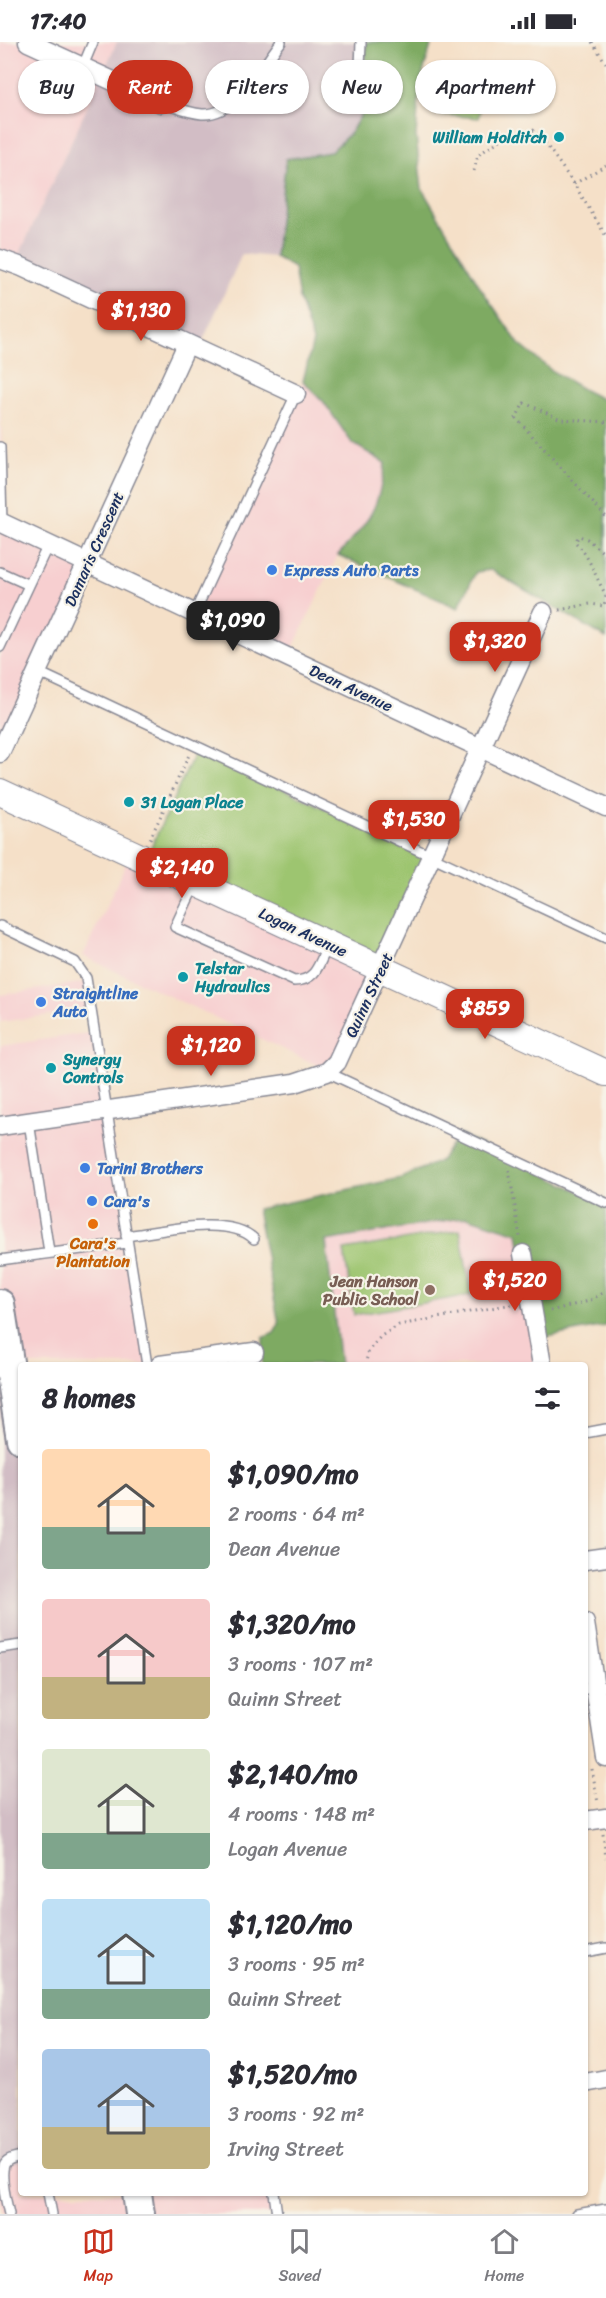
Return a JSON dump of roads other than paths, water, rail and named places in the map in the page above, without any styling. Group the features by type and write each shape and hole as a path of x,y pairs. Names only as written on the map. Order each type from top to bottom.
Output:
{"main road":[{"path":"0,1304 17,1388"},
{"path":"137,2196 140,2214"}],"street":[{"path":"28,42 69,60"},
{"path":"0,259 22,267 296,394"},
{"name":"Damaris Crescent","path":"0,753 187,344"},
{"name":"Dean Avenue","path":"1,522 606,807"},
{"name":"Quinn Street","path":"327,1071 337,1062 382,968 543,612"},
{"name":"Logan Avenue","path":"0,792 606,1073"},
{"path":"0,1126 294,1083 327,1071"},
{"path":"523,1254 541,1362"},
{"path":"182,1362 254,1352"},
{"path":"588,1560 606,1557"},
{"path":"588,1642 595,1688 598,1759"},
{"path":"588,2082 606,2079"}],"lane":[{"path":"86,60 93,42"},
{"path":"193,112 202,114 217,112 228,107 245,91 281,42"},
{"path":"360,60 361,42"},
{"path":"194,614 296,394"},
{"path":"0,447 1,522"},
{"path":"0,647 48,545"},
{"path":"0,573 29,585"},
{"path":"38,672 606,938"},
{"path":"196,882 175,927 294,981 303,981 311,977 329,943"},
{"path":"0,926 63,954 81,968 86,978 147,1362"},
{"path":"327,1071 606,1203"},
{"path":"29,1122 49,1252"},
{"path":"0,1260 208,1226 246,1231 254,1239"},
{"path":"588,1432 606,1429"},
{"path":"0,1648 18,1645"},
{"path":"588,1951 606,1948"},
{"path":"9,2214 2,2177 3,2165 9,2159 18,2157"},
{"path":"49,2196 52,2214"},
{"path":"275,2196 278,2214"},
{"path":"577,2214 606,2210"}],"place":[{"name":"William Holditch","path":"559,137"},
{"name":"Express Auto Parts","path":"272,570"},
{"name":"31 Logan Place","path":"129,802"},
{"name":"Telstar Hydraulics","path":"183,977"},
{"name":"Straightline Auto","path":"41,1002"},
{"name":"Synergy Controls","path":"51,1068"},
{"name":"Tarini Brothers","path":"85,1168"},
{"name":"Cara's","path":"92,1201"},
{"name":"Cara's Plantation","path":"93,1224"},
{"name":"Jean Hanson Public School","path":"430,1290"}]}
